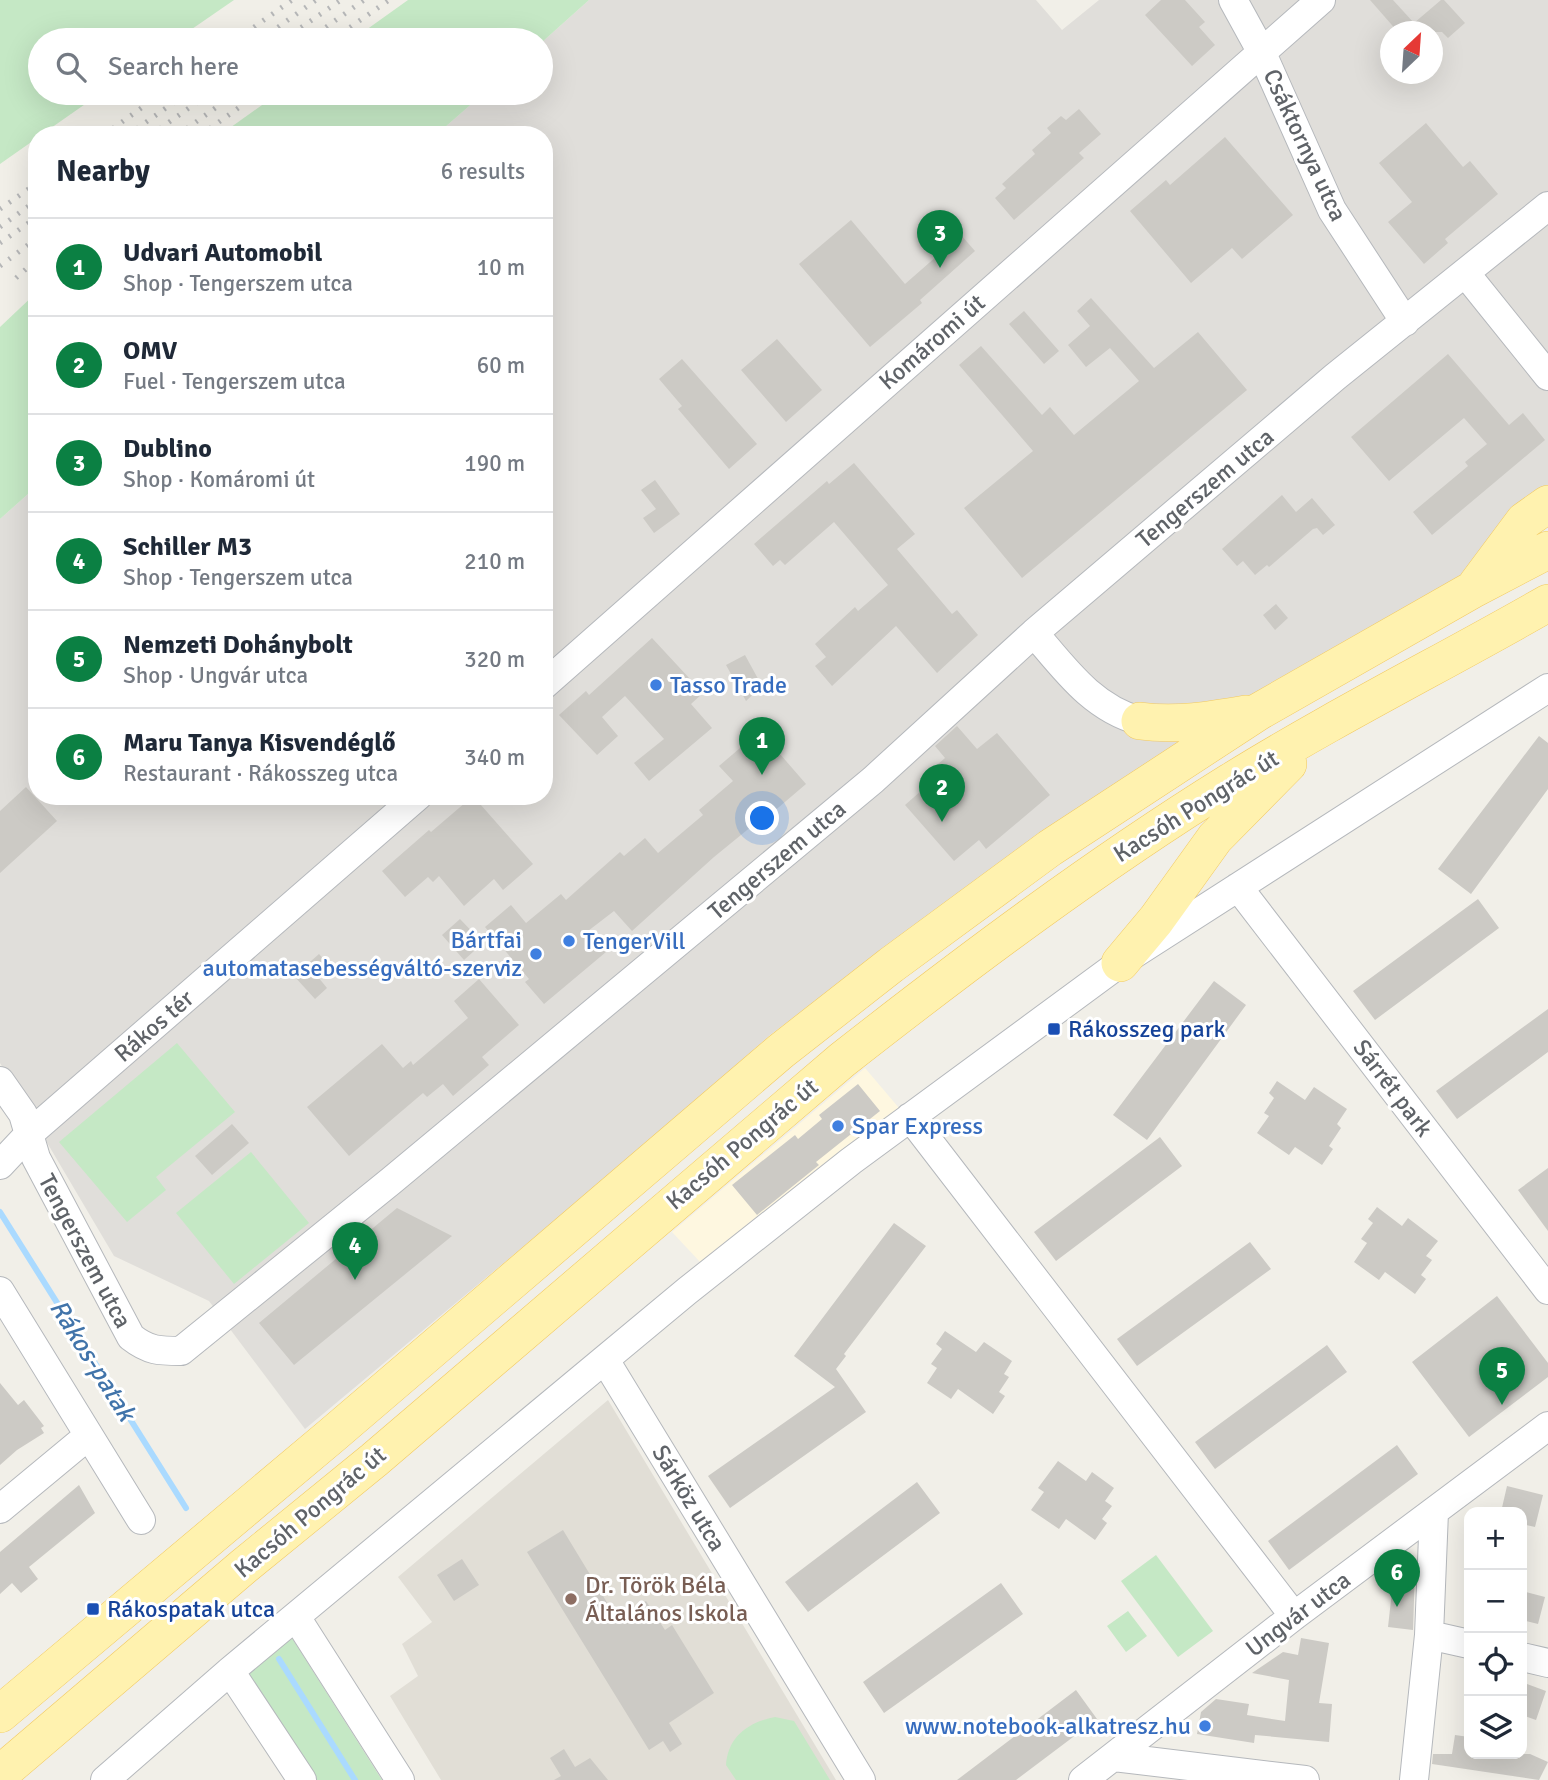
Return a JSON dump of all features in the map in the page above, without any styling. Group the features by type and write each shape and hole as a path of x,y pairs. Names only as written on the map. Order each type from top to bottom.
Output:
{"main road":[{"path":"1472,590 1536,512"},
{"name":"Kacsóh Pongrác út","path":"0,1714 819,1020 1050,848 1258,712 1472,590 1548,550"},
{"name":"Kacsóh Pongrác út","path":"0,1774 244,1566 374,1460 842,1060 918,1000 1125,850 1231,781 1548,603"},
{"path":"1140,721 1160,724 1258,712"},
{"path":"1120,962 1156,920 1215,838 1328,725"}],"street":[{"name":"Csáktornya utca","path":"1233,0 1261,51 1332,210 1405,322"},
{"name":"Komáromi út","path":"553,677 1321,0"},
{"name":"Tengerszem utca","path":"29,1134 36,1158 131,1337 144,1347 160,1351 181,1351 391,1181 873,780 1034,633 1335,377 1548,206"},
{"path":"1466,274 1548,376"},
{"path":"1034,633 1095,701 1125,717 1140,721"},
{"path":"105,1780 230,1671 840,1169 1120,962 1548,688"},
{"name":"Rákos tér","path":"1,1164 29,1134 407,805"},
{"name":"Sárrét park","path":"1238,887 1548,1290"},
{"path":"0,1082 23,1114 29,1134"},
{"path":"910,1117 1294,1616"},
{"path":"0,1291 141,1520"},
{"name":"Sárköz utca","path":"605,1360 861,1780"},
{"name":"Ungvár utca","path":"1083,1780 1294,1616 1548,1426"},
{"path":"0,1509 88,1436"},
{"path":"1414,1780 1429,1635 1434,1512"},
{"path":"296,1617 400,1780"},
{"path":"1429,1635 1464,1643"},
{"path":"1527,1658 1548,1663"},
{"path":"230,1671 302,1780"},
{"path":"1114,1757 1305,1780"}],"shaded area":[{"path":"589,0 1036,0 1062,30 1099,0 1548,0 1548,527 1020,848 770,1035 664,1129 305,1429 209,1301 114,1256 0,1063 0,519 28,494 28,805 553,805 553,126 446,126 470,105 553,105 553,32"},
{"path":"865,1068 899,1108 702,1264 672,1232"},
{"name":"Dr. Török Béla Általános Iskola","path":"608,1400 836,1780 441,1780 390,1696 418,1676 402,1644 432,1622 398,1577"}],"green space":[{"path":"0,0 234,0 193,28 28,28 28,105 84,105 54,126 28,126 28,144 0,164"},
{"path":"408,0 589,0 553,32 553,28 369,28"},
{"path":"262,105 470,105 446,126 233,126"},
{"path":"28,301 28,494 0,519 0,327"},
{"path":"177,1043 235,1112 156,1177 166,1190 127,1222 59,1142"},
{"path":"251,1152 309,1223 234,1284 176,1213"},
{"path":"1156,1555 1213,1631 1178,1657 1121,1581"},
{"path":"1128,1611 1147,1636 1126,1652 1107,1626"},
{"path":"278,1616 382,1780 315,1780 234,1652"},
{"path":"775,1717 794,1721 830,1780 736,1780 726,1765 731,1746 749,1727"}],"building":[{"path":"1161,0 1185,0 1205,22 1199,27 1215,45 1192,66 1145,15"},
{"path":"1370,0 1393,0 1412,21 1388,21"},
{"path":"1441,0 1465,23 1448,38 1443,33 1443,21 1416,21"},
{"path":"1079,109 1101,134 1079,153 1084,158 1014,220 995,198 1006,188 1002,184 1035,154 1032,150 1051,133 1047,128 1061,116 1066,120"},
{"path":"1426,123 1463,167 1470,161 1498,194 1445,239 1448,243 1424,264 1388,222 1412,202 1379,163"},
{"path":"1225,137 1293,215 1242,259 1232,248 1191,283 1130,211 1166,180 1170,185"},
{"path":"851,220 905,284 961,235 975,251 920,300 922,303 870,347 799,264"},
{"path":"1091,298 1154,368 1198,332 1247,390 1022,578 964,508 1033,451 959,365 981,346 1042,415 1050,407 1074,435 1139,381 1110,348 1086,367 1068,345 1090,326 1077,311"},
{"path":"1024,311 1059,351 1044,364 1009,324"},
{"path":"777,339 822,390 786,422 741,370"},
{"path":"1448,354 1509,425 1523,413 1545,440 1432,535 1413,512 1468,466 1465,462 1487,444 1464,418 1389,481 1351,437"},
{"path":"682,359 757,444 729,469 678,409 682,406 659,379"},
{"path":"854,463 915,534 897,549 952,614 957,610 978,635 937,673 896,626 832,686 815,666 826,657 815,644 855,607 858,611 888,585 834,522 785,565 780,560 773,566 754,544 827,481 829,484"},
{"path":"655,480 680,514 654,533 643,518 656,509 641,490"},
{"path":"1282,495 1296,512 1312,498 1335,525 1323,535 1317,528 1313,529 1269,567 1267,565 1255,575 1243,561 1237,566 1222,549"},
{"path":"1276,604 1288,618 1275,630 1263,615"},
{"path":"652,638 703,693 691,704 712,728 649,781 634,763 664,739 625,696 602,717 618,736 597,755 559,715 586,691 589,695"},
{"path":"745,655 762,686 746,701 726,665"},
{"path":"957,726 977,749 997,733 1050,795 986,849 979,840 954,861 905,805 930,783 924,776 945,758 935,746"},
{"path":"760,731 806,784 714,857 632,931 614,911 588,931 606,952 544,1004 525,982 529,979 485,927 511,905 526,923 561,894 566,900 620,852 624,856 645,838 658,853 703,815 699,810 733,781 719,766"},
{"path":"1539,736 1548,743 1548,789 1471,894 1438,869"},
{"path":"26,787 28,805 42,805 57,821 0,873 0,811"},
{"path":"462,805 481,805 533,864 503,890 494,879 464,906 439,876 433,882 428,877 405,897 382,871 429,830 431,832"},
{"path":"1478,899 1499,928 1375,1020 1353,991"},
{"path":"460,919 483,943 464,960 442,935"},
{"path":"319,954 330,966 318,977 327,988 315,999 294,976"},
{"path":"479,979 519,1025 482,1057 489,1065 453,1096 443,1084 427,1097 423,1093 349,1156 307,1107 382,1044 403,1068 411,1061 413,1065 468,1018 454,1001"},
{"path":"1214,981 1246,1005 1147,1140 1113,1115"},
{"path":"1548,1009 1548,1052 1457,1119 1436,1091"},
{"path":"1277,1081 1305,1100 1314,1087 1347,1109 1337,1124 1341,1128 1329,1146 1333,1149 1322,1165 1295,1147 1289,1155 1257,1133 1269,1116 1264,1113 1274,1098 1269,1093"},
{"path":"858,1084 880,1111 816,1162 819,1165 757,1215 732,1185 795,1135 798,1139 822,1119 819,1115"},
{"path":"232,1124 249,1143 212,1175 195,1156"},
{"path":"1160,1137 1182,1166 1056,1261 1034,1232"},
{"path":"1548,1168 1548,1231 1518,1190"},
{"path":"1377,1207 1402,1226 1408,1218 1438,1241 1426,1256 1432,1260 1421,1275 1426,1279 1415,1294 1385,1272 1379,1280 1354,1262 1367,1243 1361,1239 1373,1223 1368,1219"},
{"path":"397,1208 452,1236 294,1365 259,1323"},
{"path":"894,1223 926,1246 844,1354 846,1356 836,1369 866,1412 730,1508 708,1476 835,1387 794,1356"},
{"path":"1250,1242 1271,1269 1137,1366 1117,1339"},
{"path":"1497,1296 1548,1363 1548,1377 1469,1437 1412,1362"},
{"path":"945,1331 976,1352 984,1342 1012,1361 1004,1374 1009,1377 999,1392 1005,1396 993,1414 958,1389 951,1399 927,1383 937,1368 931,1364 942,1349 936,1344"},
{"path":"1327,1345 1347,1372 1215,1469 1195,1442"},
{"path":"0,1383 18,1405 24,1400 44,1426 41,1428 44,1433 17,1450 0,1465"},
{"path":"1397,1445 1418,1474 1289,1570 1268,1541"},
{"path":"1058,1461 1086,1481 1092,1472 1114,1488 1105,1501 1112,1506 1102,1519 1107,1523 1095,1540 1066,1519 1059,1529 1031,1510 1044,1492 1038,1488"},
{"path":"917,1482 940,1513 808,1612 785,1582"},
{"path":"79,1485 95,1513 29,1567 38,1579 21,1593 12,1583 0,1594 0,1552"},
{"path":"1507,1486 1543,1495 1535,1527 1527,1525 1527,1507 1502,1507"},
{"path":"563,1530 617,1619 646,1601 665,1630 672,1625 714,1693 669,1723 682,1744 670,1752 663,1741 649,1750 527,1552"},
{"path":"462,1559 479,1585 454,1601 437,1575"},
{"path":"1400,1568 1415,1570 1413,1630 1388,1627 1393,1582 1398,1583"},
{"path":"1001,1583 1023,1614 884,1713 863,1682"},
{"path":"1527,1592 1545,1597 1538,1624 1527,1621"},
{"path":"1301,1638 1329,1643 1319,1703 1332,1704 1329,1742 1255,1735 1254,1743 1197,1734 1201,1712 1216,1699 1249,1704 1247,1715 1285,1721 1289,1680 1252,1673 1283,1652 1298,1655"},
{"path":"1527,1684 1546,1691 1536,1720 1527,1717"},
{"path":"1076,1690 1097,1719 1016,1780 957,1780"},
{"path":"1455,1735 1464,1736 1464,1759 1527,1759 1527,1754 1530,1754 1548,1762 1539,1780 1432,1764 1433,1754 1452,1754"},
{"path":"564,1749 575,1767 590,1758 608,1780 554,1780 561,1776 550,1758"}],"waterway":[{"name":"Rákos-patak","path":"0,1212 186,1508"},
{"name":"Rákos-patak","path":"279,1659 355,1780"}],"railway":[{"path":"253,28 292,0"},
{"path":"277,28 316,0"},
{"path":"300,28 341,0"},
{"path":"325,28 364,0"},
{"path":"349,28 389,0"},
{"path":"116,126 145,105"},
{"path":"141,126 170,105"},
{"path":"164,126 193,105"},
{"path":"190,126 219,105"},
{"path":"213,126 242,105"},
{"path":"0,209 28,189"},
{"path":"0,227 28,207"},
{"path":"0,243 28,223"},
{"path":"0,266 28,245"},
{"path":"16,278 28,267"}],"place":[{"name":"Dublino","path":"940,268"},
{"name":"Tasso Trade","path":"656,685"},
{"name":"Udvari Automobil","path":"762,775"},
{"name":"OMV","path":"942,822"},
{"name":"TengerVill","path":"569,941"},
{"name":"Bártfai automatasebességváltó-szerviz","path":"536,954"},
{"name":"Rákosszeg park","path":"1054,1029"},
{"name":"Spar Express","path":"838,1126"},
{"name":"Schiller M3","path":"355,1280"},
{"name":"Nemzeti Dohánybolt","path":"1502,1405"},
{"name":"Dr. Török Béla Általános Iskola","path":"571,1599"},
{"name":"Maru Tanya Kisvendéglő","path":"1397,1607"},
{"name":"Rákospatak utca","path":"93,1609"},
{"name":"www.notebook-alkatresz.hu","path":"1205,1726"}]}
